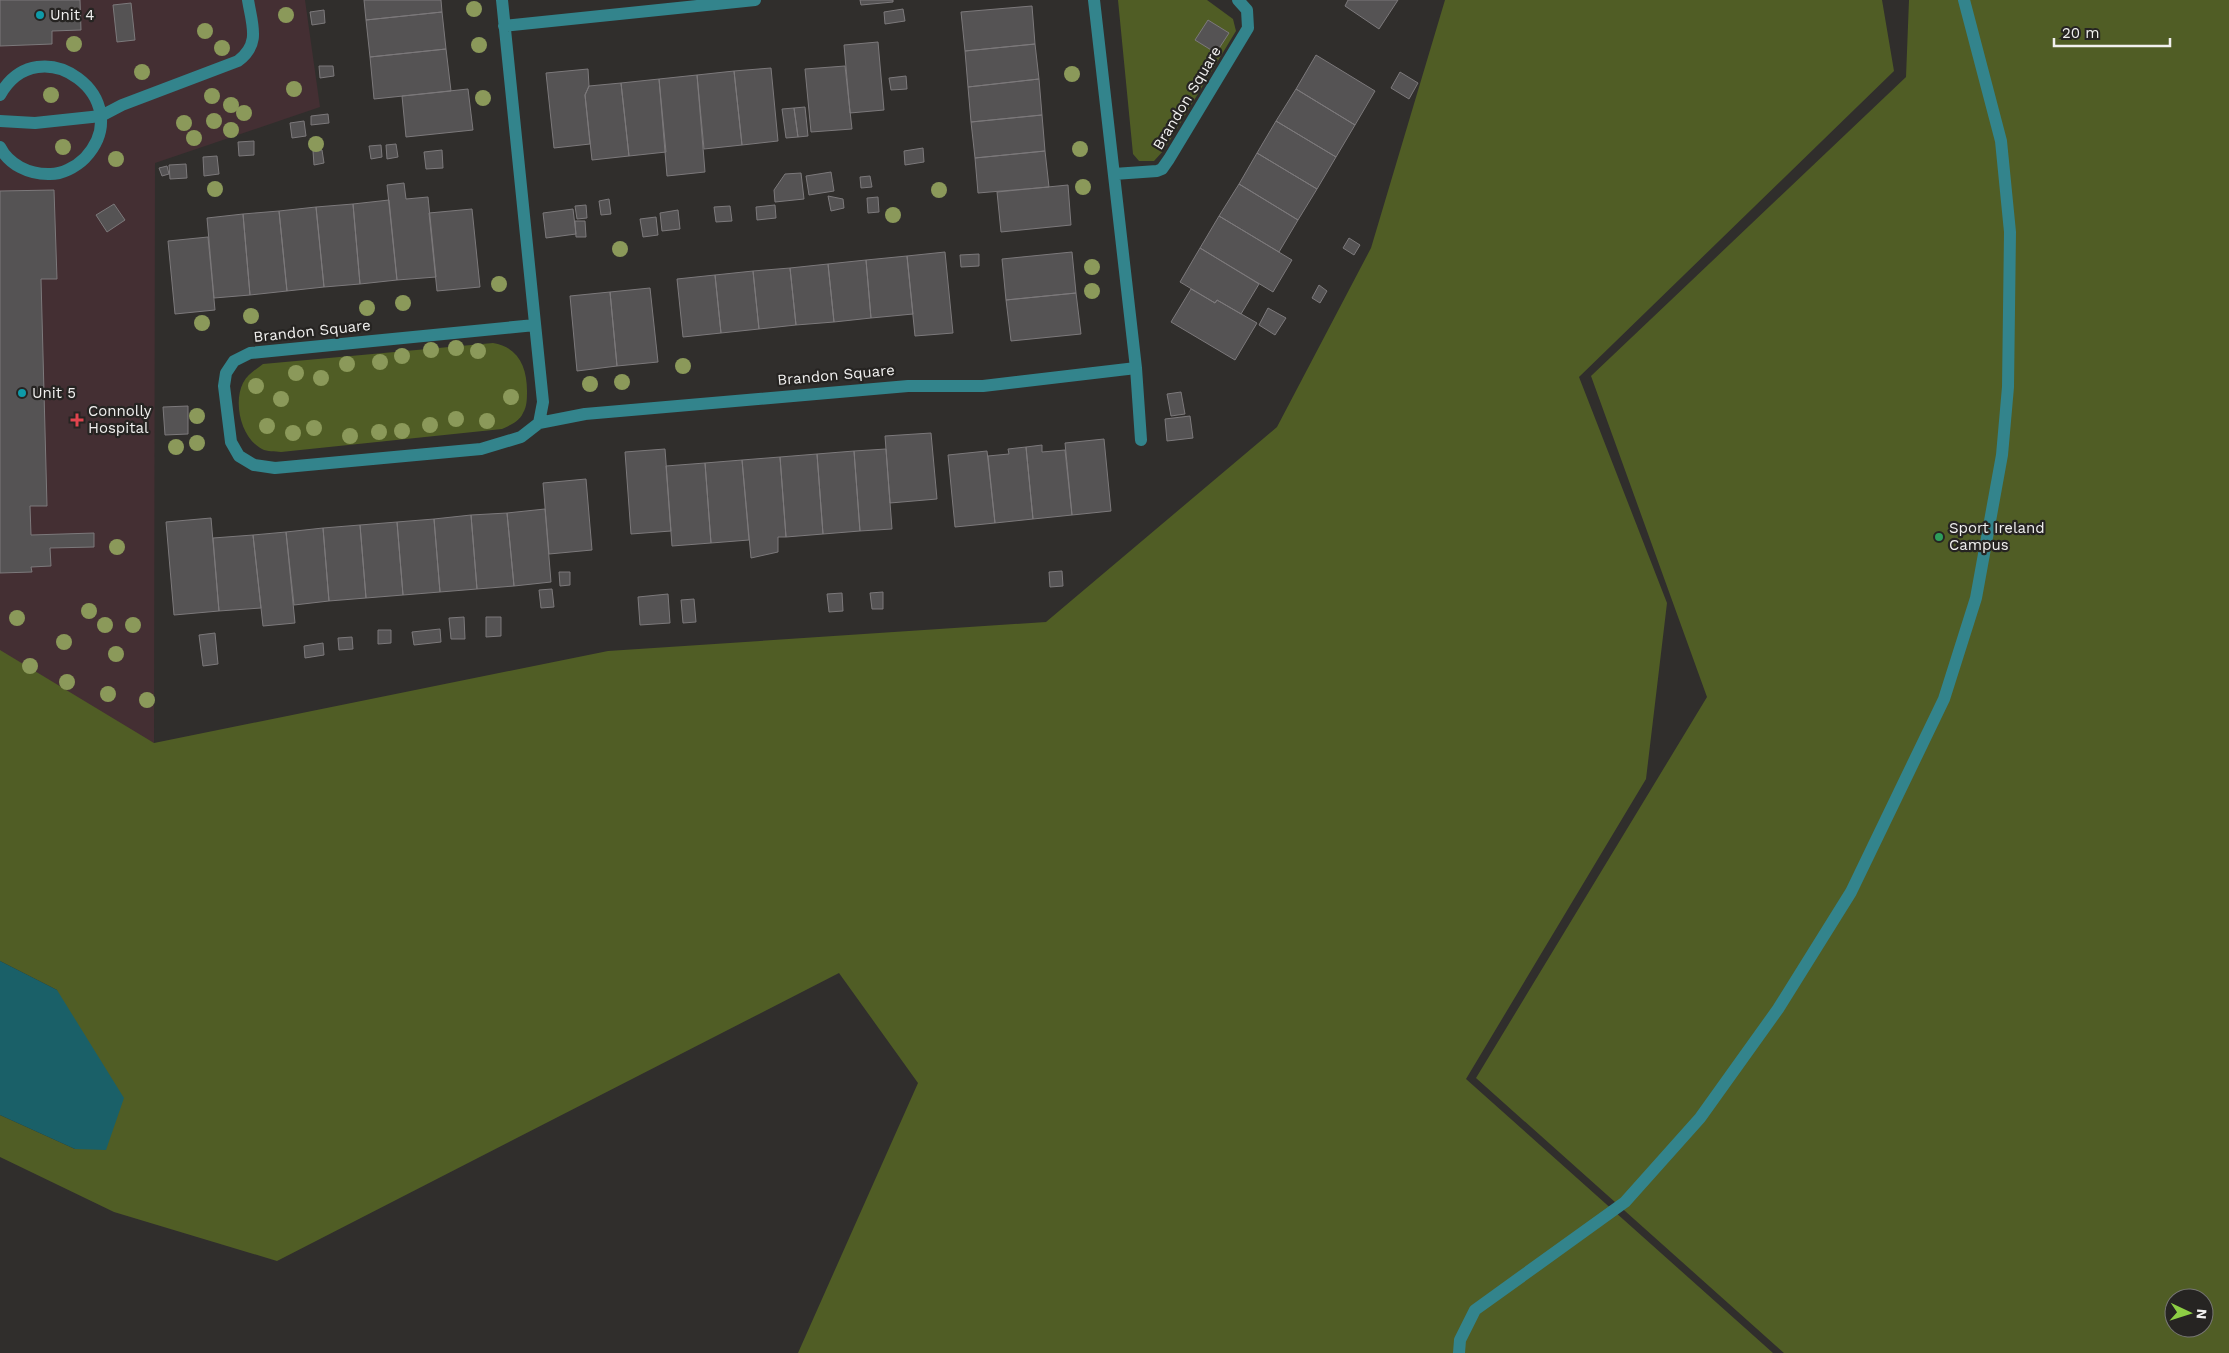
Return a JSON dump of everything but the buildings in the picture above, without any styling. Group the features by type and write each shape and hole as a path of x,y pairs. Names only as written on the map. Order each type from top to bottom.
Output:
{"street":[{"path":"0,121 35,123 101,116 122,105 238,61 247,54 252,46 254,36 248,0"},
{"path":"502,0 543,402 539,423"},
{"path":"504,26 755,0"},
{"path":"1094,0 1136,368 1141,440"},
{"name":"Brandon Square","path":"1114,174 1157,171 1170,158 1248,28 1247,10 1238,0"},
{"path":"1459,1353 1460,1340 1476,1310 1625,1202 1700,1118 1778,1010 1851,892 1944,699 1976,598 2002,455 2008,387 2010,232 2001,141 1964,0"},
{"path":"0,95 18,74 35,68 53,67 71,72 85,83 96,98 101,116 99,133 92,150 80,162 66,171 49,174 32,172 16,165 3,154 0,147"},
{"name":"Brandon Square","path":"535,325 250,353 234,361 226,373 224,386 230,442 239,456 254,465 275,468 481,449 521,437 539,423 585,414 908,386 983,386 1136,368"}],"shaded area":[{"name":"Connolly Hospital","path":"0,0 305,0 320,107 155,163 154,743 0,677"}],"green space":[{"path":"1118,0 1207,0 1233,19 1236,31 1164,150 1154,161 1139,161 1133,154"},
{"path":"1445,0 1882,0 1894,71 1579,377 1667,603 1646,779 1466,1079 1773,1353 798,1353 918,1083 839,973 277,1261 114,1212 0,1157 0,1115 75,1149 57,990 0,961 0,650 154,743 608,651 1046,622 1277,427 1371,248"},
{"name":"Sport Ireland Campus","path":"1909,0 2229,0 2229,1353 1784,1353 1476,1078 1707,697 1591,376 1906,77"},
{"path":"493,343 502,345 515,354 523,366 527,382 527,399 524,411 517,421 502,429 281,452 264,450 255,444 244,429 239,410 240,391 249,375 263,364"}],"water":[{"path":"0,961 57,990 124,1098 106,1150 75,1149 0,1115"}],"place":[{"name":"Unit 4","path":"40,15"},
{"name":"Unit 5","path":"22,393"},
{"name":"Connolly Hospital","path":"77,420"},
{"name":"Sport Ireland Campus","path":"1939,537"}]}
